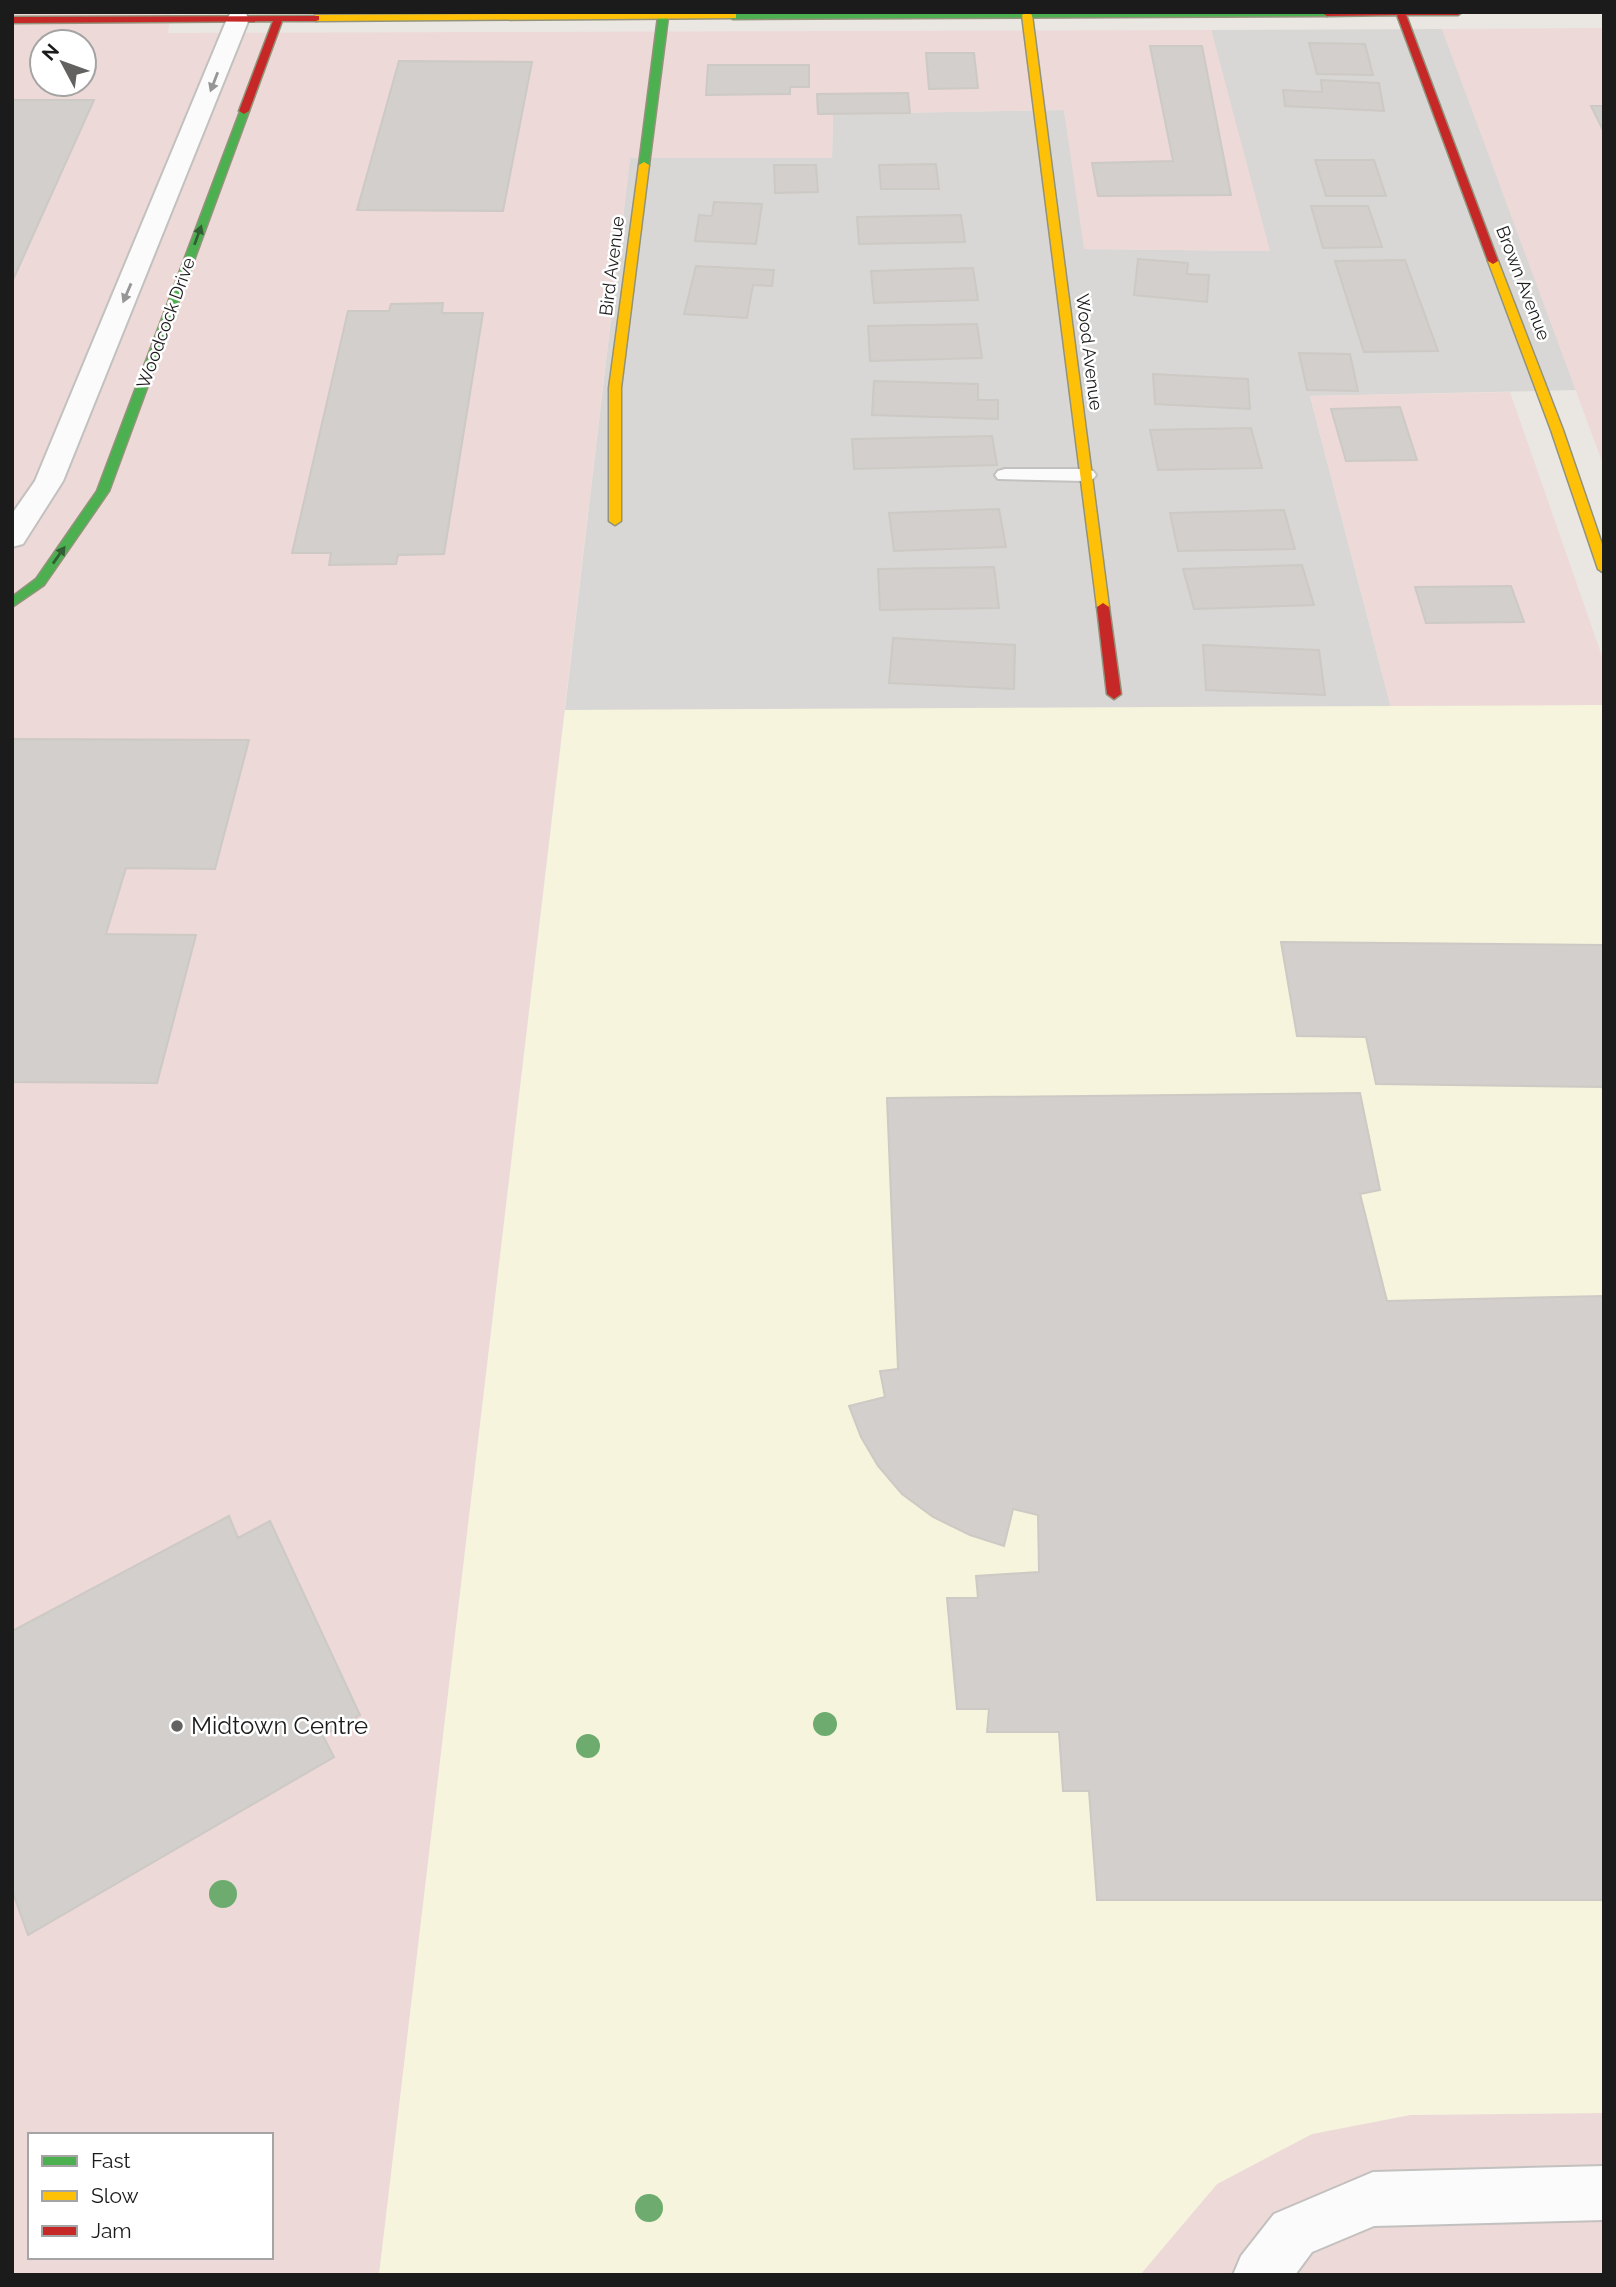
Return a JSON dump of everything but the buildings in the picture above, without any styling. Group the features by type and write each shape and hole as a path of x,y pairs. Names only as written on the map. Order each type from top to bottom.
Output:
{"street":[{"name":"Brown Avenue","path":"1400,12 1557,430 1594,516 1604,569"},
{"path":"12,20 118,16 278,19 1458,12"},
{"name":"Wood Avenue","path":"1027,15 1114,694"},
{"name":"Bird Avenue","path":"615,521 615,388 663,17"},
{"path":"12,537 48,481 238,19"},
{"name":"Woodcock Drive","path":"12,603 40,582 103,491 278,19"},
{"path":"1260,2275 1293,2233 1373,2199 1604,2193"}],"lane":[{"path":"1005,475 1086,475"}],"shaded area":[{"path":"12,12 171,12 168,33 1211,30 1270,251 1084,249 1064,110 833,114 832,158 630,158 379,2275 12,2275"},
{"path":"1604,28 1604,467 1442,29"},
{"path":"1442,29 1578,390 1310,396 1391,708 565,710 630,158 832,158 833,114 1064,110 1085,249 1269,251 1211,30"},
{"path":"1510,392 1604,662 1604,705 1391,708 1310,396"},
{"path":"1604,705 1604,2113 1410,2115 1312,2134 1217,2184 1140,2275 379,2275 565,710"},
{"path":"1604,2113 1604,2275 1140,2275 1217,2184 1312,2134 1410,2115"}],"traffic: fast":[{"path":"733,16 1327,13"},
{"path":"644,165 663,17"},
{"path":"12,603 40,582 103,491 244,111"}],"traffic: slow":[{"path":"1027,15 1103,607"},
{"path":"316,18 733,16"},
{"path":"615,521 615,388 644,165"},
{"path":"1493,261 1557,430 1604,569"}],"traffic: jam":[{"path":"1400,12 1493,261"},
{"path":"1327,13 1458,12"},
{"path":"12,20 316,18"},
{"path":"244,111 278,19"},
{"path":"1103,607 1114,694"}],"place":[{"name":"Midtown Centre","path":"177,1726"}]}
